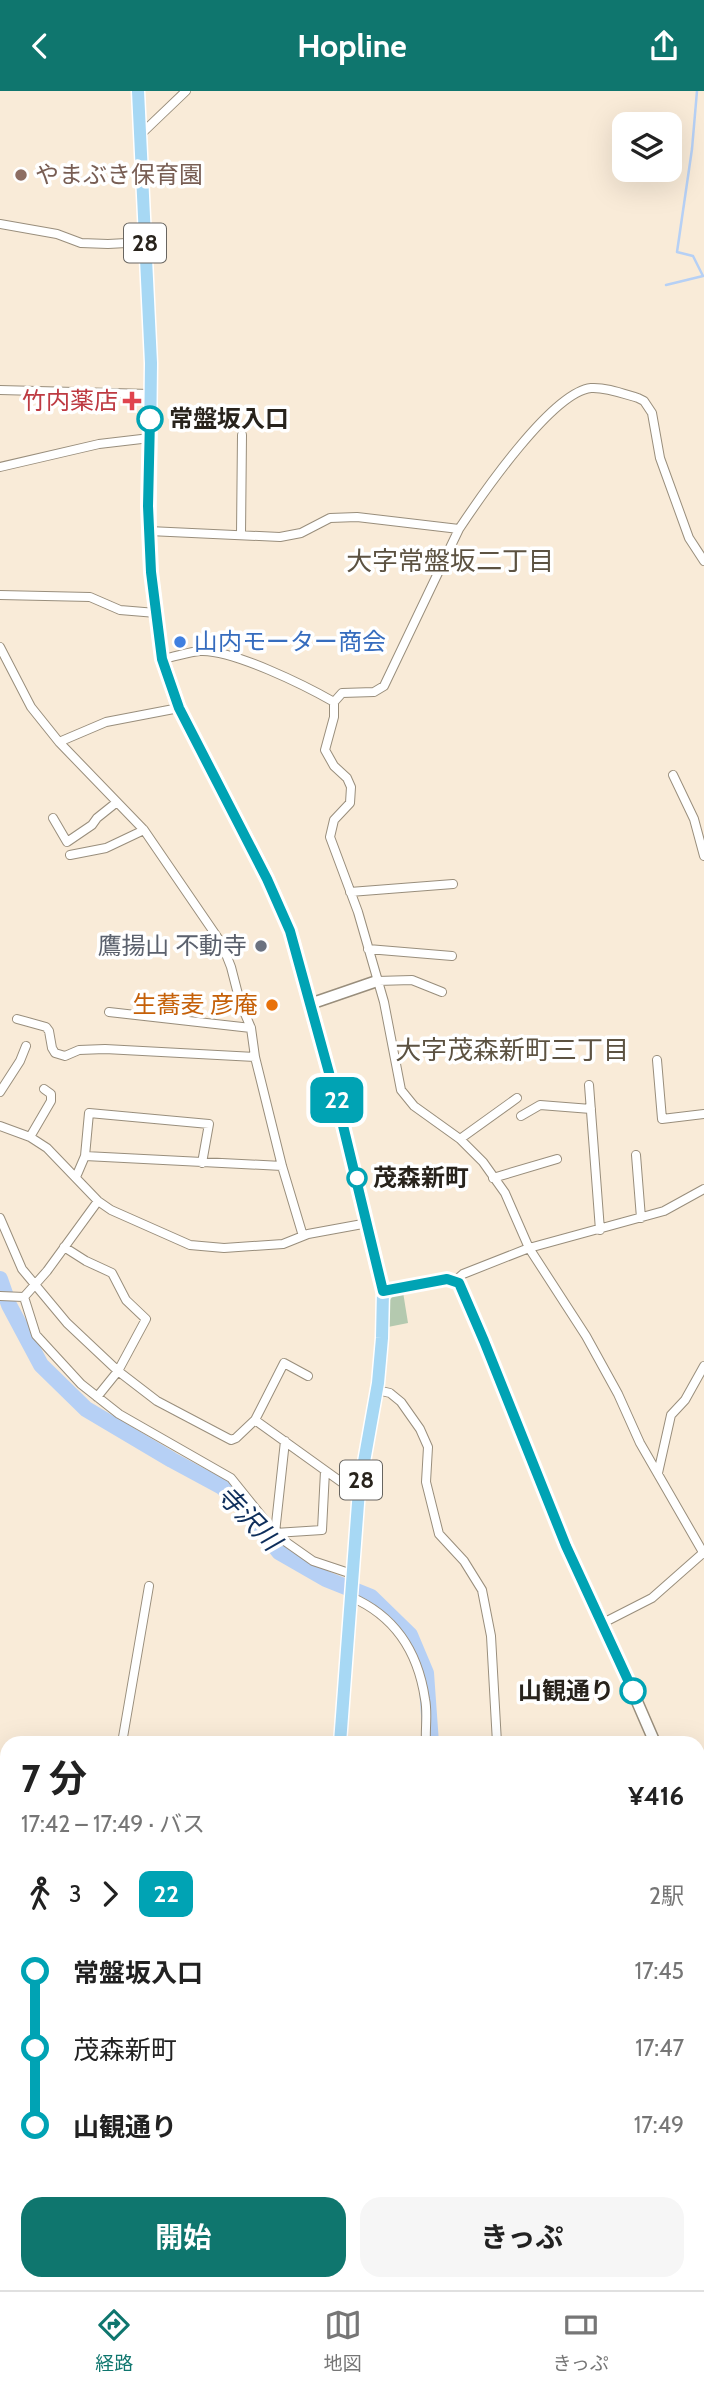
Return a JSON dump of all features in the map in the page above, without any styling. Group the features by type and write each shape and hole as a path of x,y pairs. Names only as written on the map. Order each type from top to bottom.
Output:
{"main road":[{"name":"28","path":"138,91 150,394 149,531 162,659 179,708 267,879 290,931 368,1223 383,1291 382,1351 359,1490 341,1736"}],"street":[{"path":"140,135 186,91"},
{"path":"0,224 57,234 81,243 145,241"},
{"path":"603,1623 652,1598 704,1554 640,1443 618,1394 586,1336 529,1248 505,1193 483,1162 460,1139 414,1105 401,1090 384,1002 330,837 334,820 350,803 352,792 347,778 334,766 325,750 334,717 334,702 342,693 374,692 384,687 459,529 508,459 562,404 582,390 605,389 644,401 652,413 660,458 689,538 704,561"},
{"path":"0,390 150,394"},
{"path":"241,534 242,435"},
{"path":"0,467 99,443 150,438"},
{"path":"149,531 280,537 301,533 330,518 357,517 459,529"},
{"path":"0,595 90,597 120,610 156,613"},
{"path":"0,646 31,706 59,742 144,830 222,944 251,1028 255,1057 282,1166 303,1236"},
{"path":"162,659 202,651 228,656 291,680 334,702"},
{"path":"59,742 106,722 179,708"},
{"path":"673,775 694,819 704,856"},
{"path":"53,818 67,842 92,825 117,802"},
{"path":"70,855 106,848 144,830"},
{"path":"350,892 453,884"},
{"path":"368,949 452,956"},
{"path":"310,1003 377,981 412,980 442,992"},
{"path":"109,1012 251,1028"},
{"path":"17,1019 46,1027 55,1053 65,1056 79,1050 105,1049 255,1057"},
{"path":"0,1092 20,1061 26,1046"},
{"path":"657,1060 662,1119 704,1114"},
{"path":"589,1085 600,1230"},
{"path":"30,1137 51,1101 51,1094 44,1089"},
{"path":"460,1139 517,1098"},
{"path":"521,1116 540,1105 591,1109"},
{"path":"76,1177 85,1156 89,1113 209,1124 202,1163"},
{"path":"0,1126 30,1137 47,1148 97,1201 111,1210 190,1245 224,1248 284,1244 303,1236 368,1223"},
{"path":"636,1155 641,1218"},
{"path":"85,1156 282,1166"},
{"path":"493,1178 557,1159"},
{"path":"383,1291 447,1279 456,1280 463,1274 529,1248 664,1211 704,1189"},
{"path":"1,1296 22,1297 36,1285 97,1201"},
{"path":"0,1218 22,1269 67,1324 117,1371 157,1401 231,1440 255,1420 284,1363 308,1376"},
{"path":"64,1247 112,1273 126,1300 146,1319 117,1371 97,1397"},
{"path":"456,1280 484,1341 566,1546 652,1736"},
{"path":"22,1297 36,1335 81,1384 118,1414 231,1478 275,1533 313,1560 352,1576"},
{"path":"658,1473 671,1415 685,1400 704,1366"},
{"path":"377,1390 390,1393 401,1402 420,1429 428,1447 426,1482 439,1534 464,1561 482,1590 491,1636 497,1736"},
{"path":"255,1420 351,1489 359,1490"},
{"path":"275,1533 285,1441"},
{"path":"275,1533 322,1530 325,1471"},
{"path":"123,1736 149,1585"},
{"path":"351,1595 388,1620 406,1642 417,1667 426,1700 426,1736"}],"green space":[{"path":"403,1292 408,1323 388,1327 388,1303 394,1294"}],"waterway":[{"path":"697,91 692,149 677,252 693,256 703,276"},
{"path":"666,285 703,276"},
{"name":"寺沢川","path":"0,1279 9,1305 41,1365 86,1409 222,1487 251,1515 279,1552 326,1579 371,1597 410,1635 426,1673 430,1736"}],"bus line":[{"name":"22","path":"150,419 148,506 151,572 162,659 179,708 267,879 290,931 339,1109 383,1291 447,1279 459,1283 566,1546 633,1691"}],"place":[{"name":"やまぶき保育園","path":"21,175"},
{"name":"竹内薬店","path":"132,401"},
{"name":"常盤坂入口","path":"150,419"},
{"name":"山内モーター商会","path":"180,642"},
{"name":"鷹揚山 不動寺","path":"261,946"},
{"name":"生蕎麦 彦庵","path":"272,1005"},
{"name":"茂森新町","path":"357,1178"},
{"name":"山観通り","path":"633,1691"}],"district":[{"name":"大字常盤坂二丁目","path":"450,561"},
{"name":"大字茂森新町三丁目","path":"512,1050"}]}
